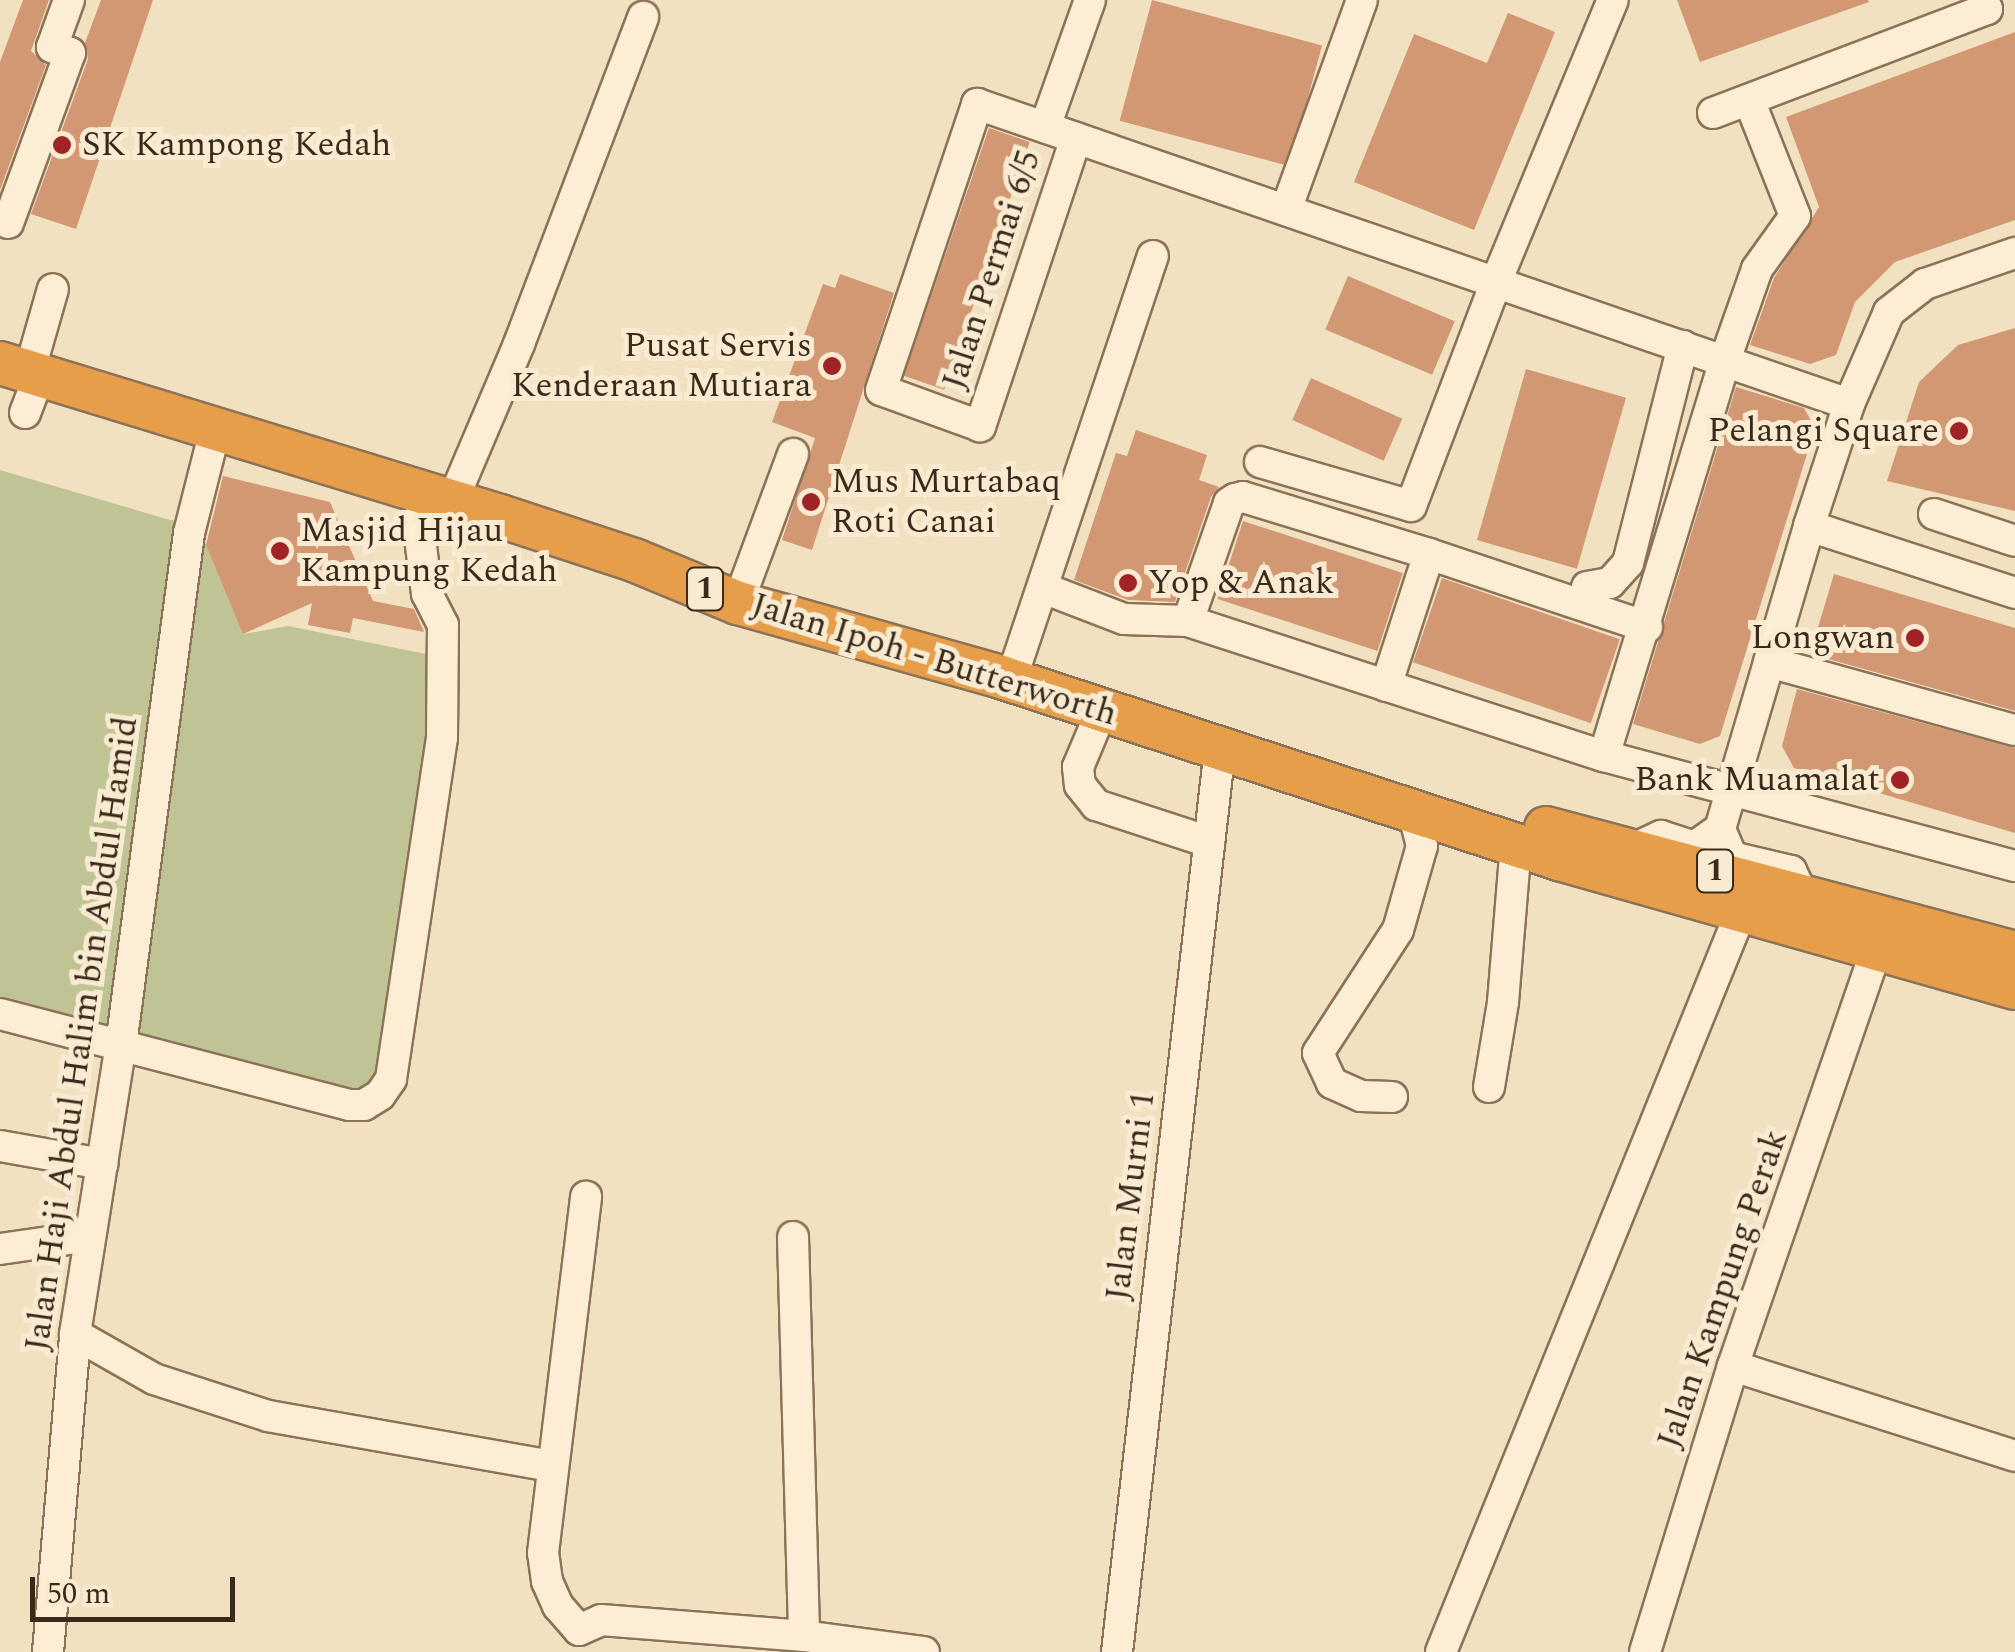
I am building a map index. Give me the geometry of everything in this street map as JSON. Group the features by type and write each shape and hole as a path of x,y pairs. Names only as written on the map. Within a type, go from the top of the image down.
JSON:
{"highway":[{"name":"Jalan Ipoh - Butterworth","path":"23,381 215,430 438,498 634,560 738,602 1011,680 1220,748 1417,840 1516,844 2015,988"},
{"name":"Jalan Ipoh - Butterworth","path":"1417,840 1571,831 2015,953"}],"street":[{"path":"8,223 70,53 52,47 68,0"},
{"path":"1090,0 1045,127 1850,404"},
{"path":"1286,210 1362,0"},
{"path":"1260,462 1412,506 1496,282 1614,0"},
{"path":"1713,113 1986,8 1984,0"},
{"path":"0,1014 349,1106 364,1105 391,1080 442,738 443,625 427,594 418,530 520,344 643,17"},
{"path":"1604,756 1647,626 1724,360 1757,269 1795,216 1749,100"},
{"name":"Jalan Permai 6/5","path":"1045,127 977,104 881,390 980,426 1076,138"},
{"path":"1633,848 1661,836 1694,847 1720,829 1809,526 1850,404 1889,312 1907,295 2015,254"},
{"path":"1011,680 1044,594 1075,483 1153,256"},
{"path":"23,381 53,289"},
{"path":"1587,587 1610,583 1628,563 1683,346"},
{"name":"Jalan Haji Abdul Halim bin Abdul Hamid","path":"48,1652 75,1334 121,1045 183,499 215,430"},
{"path":"738,602 793,454"},
{"path":"1188,621 1229,503 1235,499 1429,554 1647,626"},
{"path":"1934,514 2015,540"},
{"path":"1809,526 2015,593"},
{"path":"1961,575 1978,529"},
{"path":"1386,686 1429,554"},
{"path":"1044,594 1051,591 1124,619 1188,621 1604,756 2015,866"},
{"path":"1769,662 2015,730"},
{"path":"1102,710 1078,767 1080,785 1096,805 1209,842"},
{"name":"Jalan Murni 1","path":"1117,1652 1220,748"},
{"path":"1720,829 1732,857 1791,871 1803,896"},
{"path":"1392,1097 1360,1096 1332,1083 1318,1053 1353,993 1394,942 1417,840"},
{"path":"1489,1087 1503,1002 1516,844"},
{"path":"1441,1652 1741,912"},
{"name":"Jalan Kampung Perak","path":"1645,1652 1733,1366 1876,951"},
{"path":"0,1146 102,1164"},
{"path":"586,1197 543,1553 547,1581 573,1641 602,1620 804,1636 838,1646 924,1652"},
{"path":"0,1249 90,1236"},
{"path":"792,1237 804,1636"},
{"path":"75,1334 154,1379 268,1416 552,1466"},
{"path":"1733,1366 2015,1456"}],"green space":[{"path":"0,470 170,520 197,522 244,634 288,626 426,654 438,679 381,1075 363,1091 343,1093 0,1008"}],"building":[{"path":"23,0 49,0 31,51 46,65 0,190 0,62"},
{"path":"101,0 153,0 76,229 31,214 88,59 85,43"},
{"path":"1152,0 1322,46 1290,166 1120,121"},
{"path":"1677,0 1868,0 1869,2 1700,62"},
{"path":"1508,13 1555,32 1474,230 1354,182 1414,34 1487,63"},
{"path":"2015,32 2015,220 1895,262 1855,302 1836,355 1810,364 1750,345 1774,278 1819,207 1786,117"},
{"path":"989,128 1030,142 944,390 904,376"},
{"name":"Pusat Servis Kenderaan Mutiara","path":"840,274 894,293 812,550 782,540 815,438 772,422 823,284 835,288"},
{"path":"1348,276 1455,321 1432,375 1325,329"},
{"name":"Pelangi Square","path":"2015,328 2015,511 1887,481 1919,382 1958,345"},
{"path":"1526,369 1626,398 1577,569 1477,540"},
{"path":"1311,378 1402,419 1384,461 1292,420"},
{"path":"1736,387 1804,408 1815,428 1720,736 1700,744 1633,724"},
{"path":"1136,430 1207,455 1199,480 1219,487 1211,497 1175,602 1128,600 1074,580 1116,453 1127,456"},
{"name":"Masjid Hijau Kampung Kedah","path":"223,476 330,502 373,601 414,609 424,632 353,618 350,633 308,625 312,603 243,634 206,545"},
{"path":"1243,521 1403,573 1377,651 1218,599"},
{"name":"Longwan","path":"1834,574 2015,628 2015,711 1810,654"},
{"path":"1442,578 1620,639 1591,723 1413,662"},
{"path":"1797,689 2015,748 2015,833 1794,768 1782,746"}],"place":[{"name":"SK Kampong Kedah","path":"62,145"},
{"name":"Pusat Servis Kenderaan Mutiara","path":"832,366"},
{"name":"Pelangi Square","path":"1959,431"},
{"name":"Mus Murtabaq Roti Canai","path":"811,502"},
{"name":"Masjid Hijau Kampung Kedah","path":"280,551"},
{"name":"Yop & Anak","path":"1128,583"},
{"name":"Longwan","path":"1915,638"},
{"name":"Bank Muamalat","path":"1900,780"}]}
